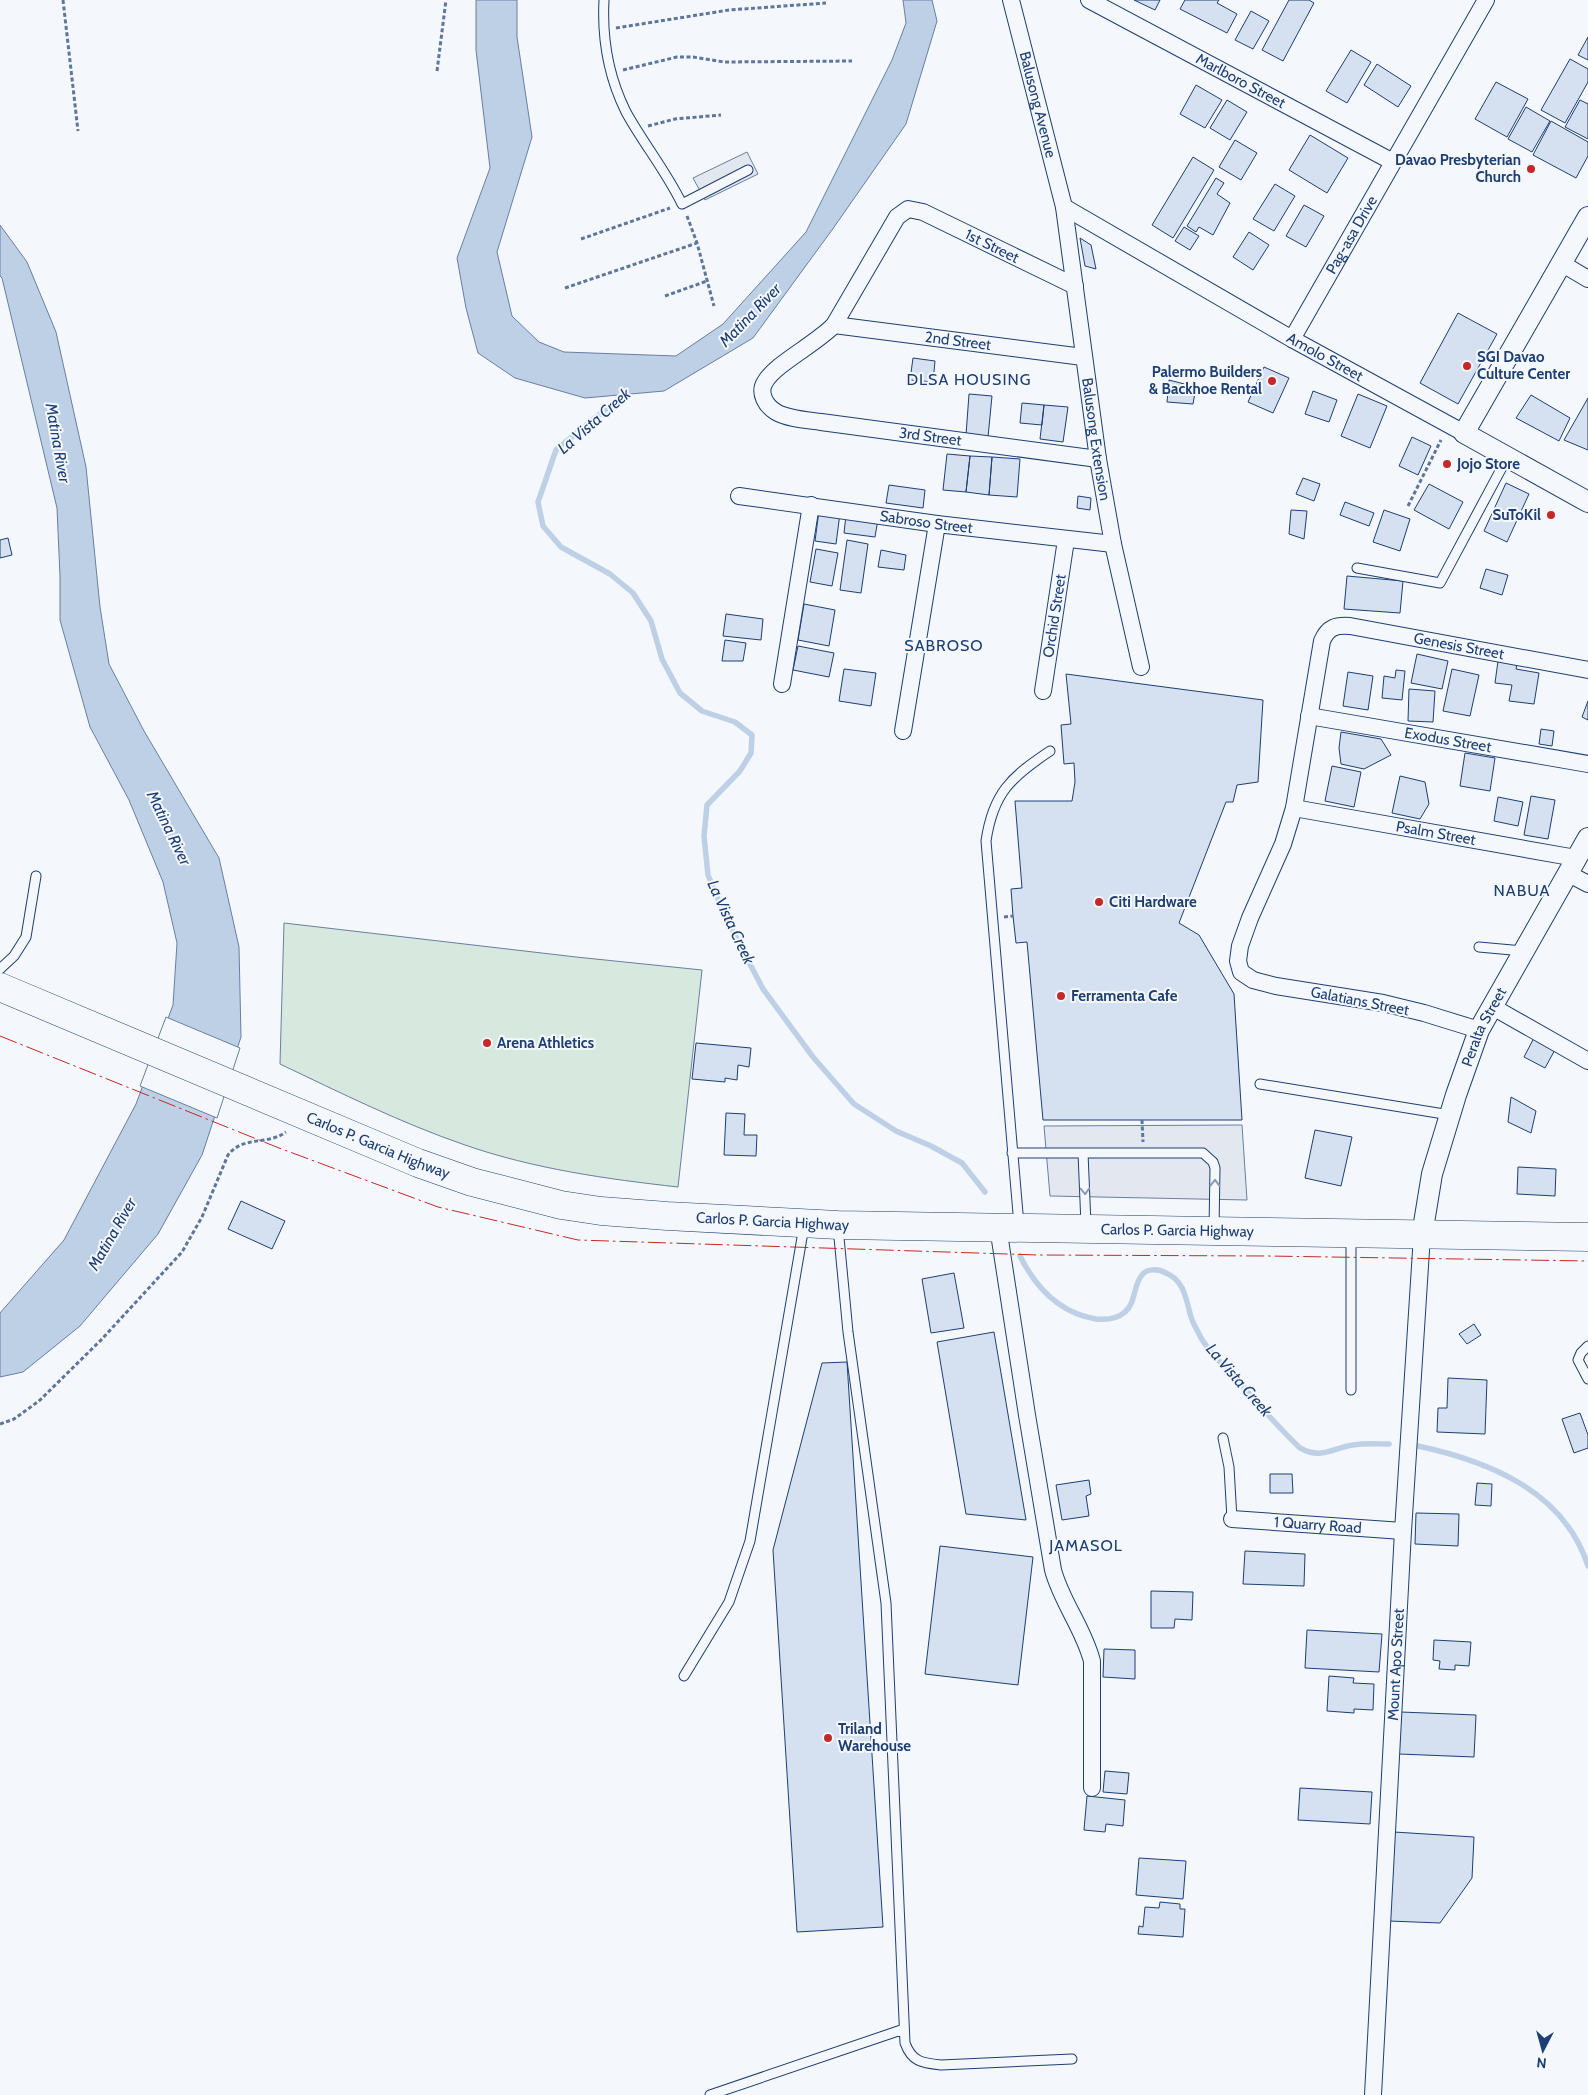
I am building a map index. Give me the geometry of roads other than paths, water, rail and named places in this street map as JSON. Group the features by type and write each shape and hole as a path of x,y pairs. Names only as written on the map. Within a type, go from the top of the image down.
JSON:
{"highway":[{"name":"Carlos P. Garcia Highway","path":"3,982 274,1102 418,1162 472,1182 561,1206 601,1211 804,1224 1588,1237"}],"street":[{"name":"Balusong Avenue","path":"1011,0 1064,207"},
{"name":"Marlboro Street","path":"1089,0 1393,162"},
{"name":"Pag-asa Drive","path":"1292,339 1486,0"},
{"name":"Balusong Extension","path":"1064,207 1098,459 1114,544 1141,667"},
{"name":"Amolo Street","path":"1064,207 1292,339 1588,502"},
{"name":"1st Street","path":"834,325 897,217 908,209 923,212 1075,286"},
{"path":"1456,429 1588,217"},
{"path":"1560,263 1588,279"},
{"name":"2nd Street","path":"834,325 1083,357"},
{"name":"3rd Street","path":"834,325 824,335 774,371 765,380 762,392 766,404 776,412 821,422 1098,459"},
{"name":"Sabroso Street","path":"739,496 937,524 1114,544"},
{"path":"782,684 811,505"},
{"path":"903,732 937,524"},
{"name":"Orchid Street","path":"1043,691 1066,540"},
{"name":"Genesis Street","path":"1308,716 1322,641 1325,633 1330,628 1338,625 1588,670"},
{"path":"1294,808 1308,716"},
{"name":"Exodus Street","path":"1308,716 1588,764"},
{"name":"Psalm Street","path":"1294,808 1572,865 1588,884"},
{"name":"Galatians Street","path":"1294,808 1283,844 1250,918 1240,946 1238,961 1241,972 1253,980 1276,986 1383,1003 1479,1030"},
{"name":"Peralta Street","path":"1422,1235 1432,1174 1479,1030 1588,838"},
{"path":"1491,1006 1588,1061"},
{"path":"1009,1228 1027,1415 1053,1570 1058,1589 1087,1643 1092,1661 1092,1788"},
{"name":"Mount Apo Street","path":"1374,2095 1403,1531 1422,1235"},
{"name":"1 Quarry Road","path":"1232,1519 1403,1531"}],"lane":[{"path":"604,0 604,29 611,71 626,111 661,165 682,204 748,170"},
{"path":"1358,568 1440,583 1507,458"},
{"path":"1009,1228 1012,1153 986,841 995,804 1010,782 1029,765 1050,751"},
{"path":"3,982 14,956 26,936 36,876"},
{"path":"1479,946 1523,950"},
{"path":"1260,1084 1450,1115"},
{"path":"1012,1153 1203,1153 1213,1162 1215,1168 1214,1231"},
{"path":"1083,1153 1086,1229"},
{"path":"684,1676 729,1602 750,1541 804,1224"},
{"path":"838,1224 848,1332 886,1603 905,2043 909,2054 916,2060 927,2064 1072,2059"},
{"path":"1351,1234 1351,1390"},
{"path":"1588,1346 1581,1353 1578,1360 1588,1379"},
{"path":"1223,1438 1229,1467 1232,1519"},
{"path":"710,2095 904,2029"}],"water":[{"name":"Matina River","path":"476,0 517,0 517,37 532,137 497,252 512,316 539,342 564,352 676,356 723,324 806,232 892,60 906,23 903,0 932,0 937,21 906,124 753,338 664,391 585,398 515,378 478,353 466,308 457,258 490,168 476,50"},
{"name":"Matina River","path":"0,225 27,262 56,332 86,467 100,607 109,664 144,731 219,858 239,947 241,1037 202,1155 158,1234 80,1326 23,1372 0,1377 0,1313 64,1240 136,1104 173,1005 177,943 163,882 129,800 90,727 60,620 57,508 0,276"}],"waterway":[{"name":"La Vista Creek","path":"628,391 556,450 538,502 543,526 561,547 610,574 633,593 651,621 662,659 680,693 702,711 735,722 752,735 751,753 740,771 707,805 704,836 708,875 726,918 763,989 813,1057 854,1104 896,1131 931,1146 962,1163 985,1192"},
{"name":"La Vista Creek","path":"1020,1256 1033,1278 1050,1297 1071,1311 1096,1319 1111,1318 1125,1312 1131,1304 1139,1279 1147,1271 1160,1271 1172,1276 1181,1286 1193,1322 1209,1350 1300,1448 1321,1453 1357,1444 1389,1444"},
{"name":"La Vista Creek","path":"1418,1446 1471,1461 1520,1483 1542,1499 1561,1518 1577,1540 1588,1566"}],"place":[{"name":"Davao Presbyterian Church","path":"1531,169"},
{"name":"SGI Davao Culture Center","path":"1467,366"},
{"name":"Palermo Builders & Backhoe Rental","path":"1272,381"},
{"name":"Jojo Store","path":"1447,464"},
{"name":"SuToKil","path":"1551,515"},
{"name":"Citi Hardware","path":"1099,902"},
{"name":"Ferramenta Cafe","path":"1061,996"},
{"name":"Arena Athletics","path":"487,1043"},
{"name":"Triland Warehouse","path":"828,1738"}],"district":[{"name":"DLSA HOUSING","path":"969,379"},
{"name":"SABROSO","path":"944,645"},
{"name":"NABUA","path":"1522,890"},
{"name":"JAMASOL","path":"1086,1545"}]}
